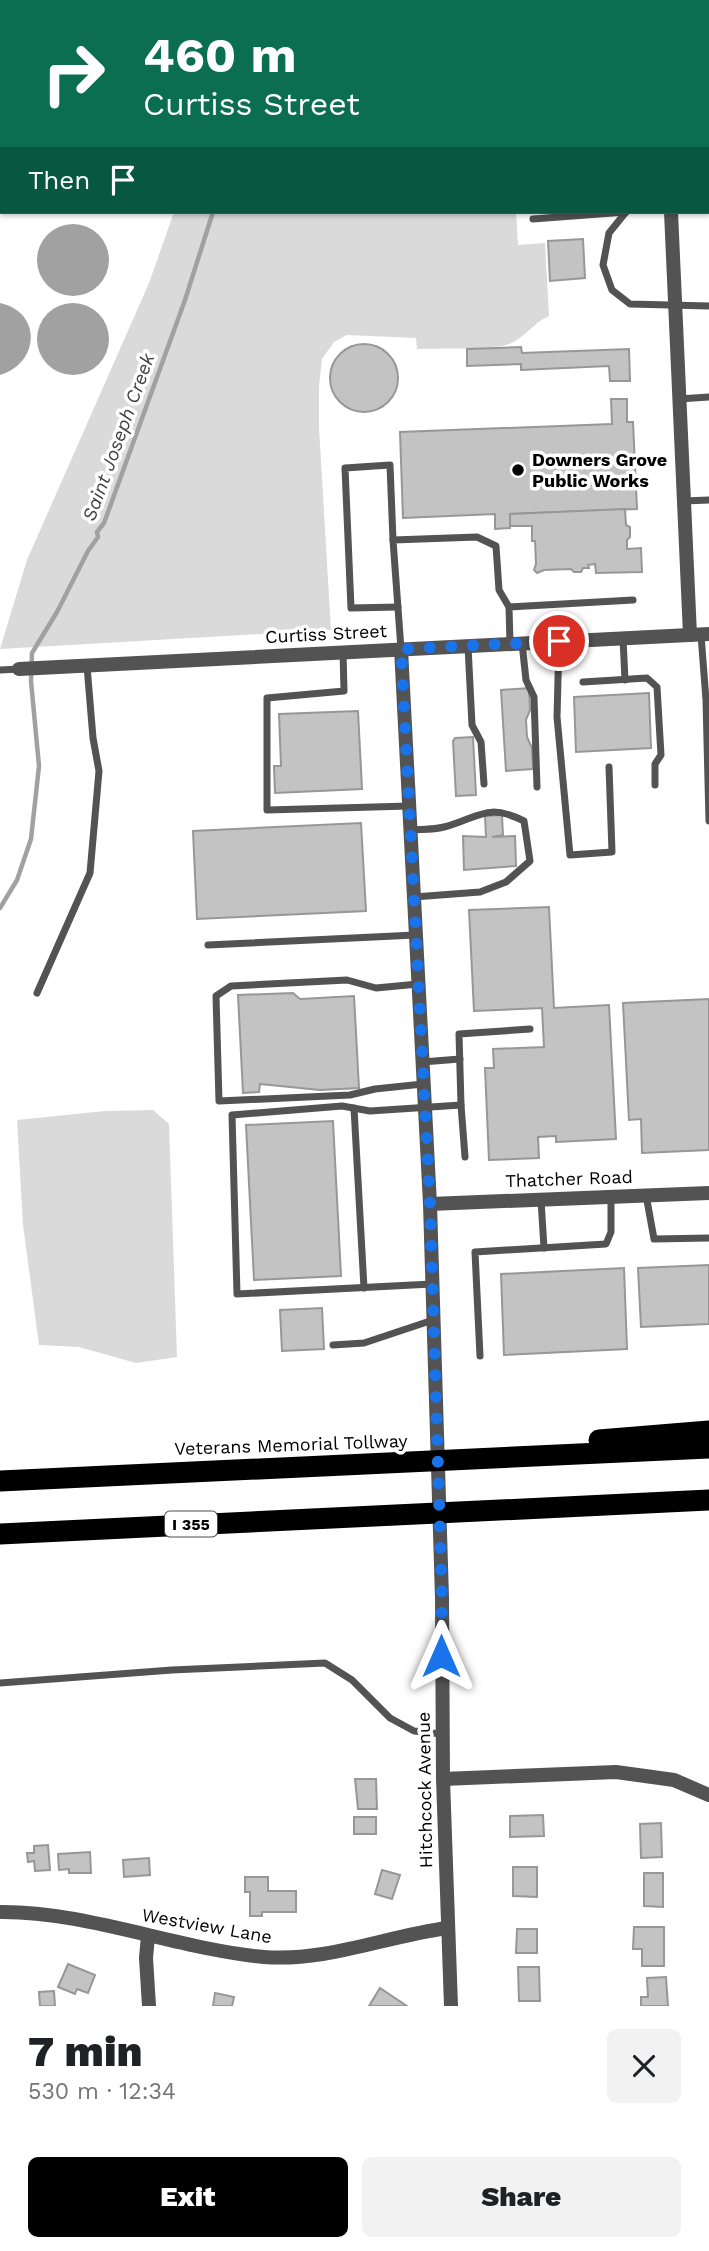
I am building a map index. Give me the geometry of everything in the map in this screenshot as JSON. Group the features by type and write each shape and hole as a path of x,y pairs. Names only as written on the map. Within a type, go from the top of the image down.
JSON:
{"highway":[{"path":"538,1457 598,1440 709,1430"},
{"name":"Veterans Memorial Tollway","path":"0,1481 709,1448"},
{"name":"I 355","path":"0,1534 709,1500"}],"street":[{"path":"671,214 684,501 700,635"},
{"name":"Curtiss Street","path":"19,668 700,635"},
{"name":"Hitchcock Avenue","path":"401,649 430,1204 442,1598 443,1779 452,2006"},
{"name":"Thatcher Road","path":"430,1204 709,1193"},
{"path":"443,1779 616,1772 674,1780 709,1795"},
{"name":"Westview Lane","path":"0,1912 47,1916 243,1954 294,1958 331,1954 448,1928"},
{"path":"148,1936 146,1958 149,2006"}],"lane":[{"path":"533,219 600,214"},
{"path":"625,214 609,233 603,265 612,290 630,304 709,306"},
{"path":"678,399 709,397"},
{"path":"398,607 352,608 345,468 390,465 401,649"},
{"path":"684,501 709,500"},
{"path":"393,540 477,537 496,546 499,590 509,607 526,680 534,697 537,787"},
{"path":"509,607 634,600"},
{"path":"700,635 707,700 709,821"},
{"path":"623,637 625,680"},
{"path":"559,641 557,717 570,855 612,852 609,767"},
{"path":"468,645 472,725 481,743 484,784"},
{"path":"343,652 344,691 267,698 267,810 409,806"},
{"path":"37,992 90,873 99,771 93,738 87,665"},
{"path":"0,670 19,668"},
{"path":"583,682 647,678 657,687 661,755 655,764 655,785"},
{"path":"410,830 444,827 475,814 505,811 524,821 530,861 506,882 480,892 413,897"},
{"path":"208,945 415,935"},
{"path":"418,984 376,988 347,980 231,986 216,996 219,1101 350,1095 375,1089 423,1084"},
{"path":"465,1157 459,1034 530,1029"},
{"path":"422,1062 460,1059"},
{"path":"433,1284 237,1294 232,1115 342,1106 370,1111 461,1105"},
{"path":"354,1108 364,1288"},
{"path":"646,1195 654,1239 709,1238"},
{"path":"480,1356 475,1252 607,1244 611,1231 611,1197"},
{"path":"541,1200 544,1248"},
{"path":"332,1345 364,1343 434,1320"},
{"path":"0,1683 172,1670 325,1663 352,1680 390,1718 415,1731 442,1734"}],"shaded area":[{"path":"173,214 516,214 518,245 545,243 549,316 515,341 501,346 417,349 416,338 347,335 334,342 322,359 319,427 331,630 0,649 27,560 149,283"},
{"path":"80,224 99,234 107,246 107,274 99,286 87,294 66,296 47,286 39,274 37,253 47,234 59,226"},
{"path":"0,303 14,308 23,316 31,338 23,360 0,375"},
{"path":"73,303 93,309 103,319 109,339 103,359 93,369 73,375 53,369 43,359 37,339 43,319 53,309"},
{"path":"153,1110 169,1124 177,1357 136,1363 79,1347 39,1345 23,1225 17,1120 105,1111"}],"building":[{"path":"583,239 585,278 550,281 548,241"},
{"path":"371,344 392,359 398,371 396,391 388,402 371,412 357,412 340,402 332,391 330,371 340,354 351,346"},
{"path":"521,347 522,353 629,349 630,381 610,381 609,366 521,370 521,364 467,366 467,349"},
{"name":"Downers Grove Public Works","path":"611,399 627,399 627,422 633,422 637,509 510,514 510,528 495,529 495,514 403,518 400,432 612,424"},
{"path":"625,509 626,525 630,527 627,549 641,548 642,572 596,573 595,564 588,565 589,568 583,568 581,572 571,569 544,570 537,573 534,570 535,541 532,541 532,526 510,526 510,514"},
{"path":"529,688 530,710 526,720 533,769 506,771 501,690"},
{"path":"649,693 651,748 576,752 574,697"},
{"path":"358,711 362,789 275,793 274,766 281,766 279,714"},
{"path":"473,737 476,795 456,796 453,741 455,738"},
{"path":"502,815 503,835 492,837 515,836 516,866 464,870 463,836 486,837 485,816"},
{"path":"361,823 366,911 197,919 193,831"},
{"path":"549,907 554,1008 609,1005 616,1139 556,1142 556,1136 538,1137 539,1158 489,1160 485,1068 494,1068 493,1049 544,1047 542,1008 474,1011 469,910"},
{"path":"293,993 300,999 354,996 359,1088 320,1090 260,1084 259,1092 243,1093 238,995"},
{"path":"709,999 709,1150 642,1153 641,1119 629,1120 623,1003"},
{"path":"333,1121 341,1276 254,1280 246,1125"},
{"path":"709,1265 709,1324 641,1327 638,1268"},
{"path":"624,1268 627,1349 504,1355 501,1274"},
{"path":"322,1308 324,1349 282,1351 280,1310"},
{"path":"355,1779 376,1779 377,1809 358,1809"},
{"path":"543,1815 544,1836 510,1837 510,1816"},
{"path":"354,1817 376,1817 376,1834 354,1834"},
{"path":"661,1823 662,1857 641,1858 640,1824"},
{"path":"48,1845 50,1870 35,1871 34,1861 28,1862 27,1853 34,1853 34,1846"},
{"path":"90,1852 91,1873 59,1870 58,1854"},
{"path":"149,1858 150,1875 124,1877 123,1860"},
{"path":"513,1867 537,1867 537,1897 513,1896"},
{"path":"382,1870 400,1875 392,1899 375,1894"},
{"path":"644,1873 663,1873 663,1907 644,1906"},
{"path":"245,1877 268,1877 268,1891 296,1891 296,1912 262,1912 262,1916 250,1916 250,1892 245,1892"},
{"path":"634,1927 664,1927 664,1966 642,1966 642,1949 633,1949"},
{"path":"517,1929 537,1929 537,1953 516,1953"},
{"path":"68,1964 95,1975 88,1993 77,1989 75,1994 58,1987"},
{"path":"518,1967 539,1967 540,2001 519,2001"},
{"path":"666,1977 668,2006 641,2006 641,1997 648,1997 647,1978"},
{"path":"380,1988 407,2006 369,2006"},
{"path":"54,1991 55,2006 40,2006 39,1992"},
{"path":"215,1993 234,1997 232,2006 213,2006"}],"waterway":[{"name":"Saint Joseph Creek","path":"0,908 17,880 31,839 39,766 31,681 32,653 104,523 185,300 212,214"}],"place":[{"name":"Downers Grove Public Works","path":"518,470"}],"route":[{"path":"441,1656 442,1598 430,1204 401,649 559,641"}]}
